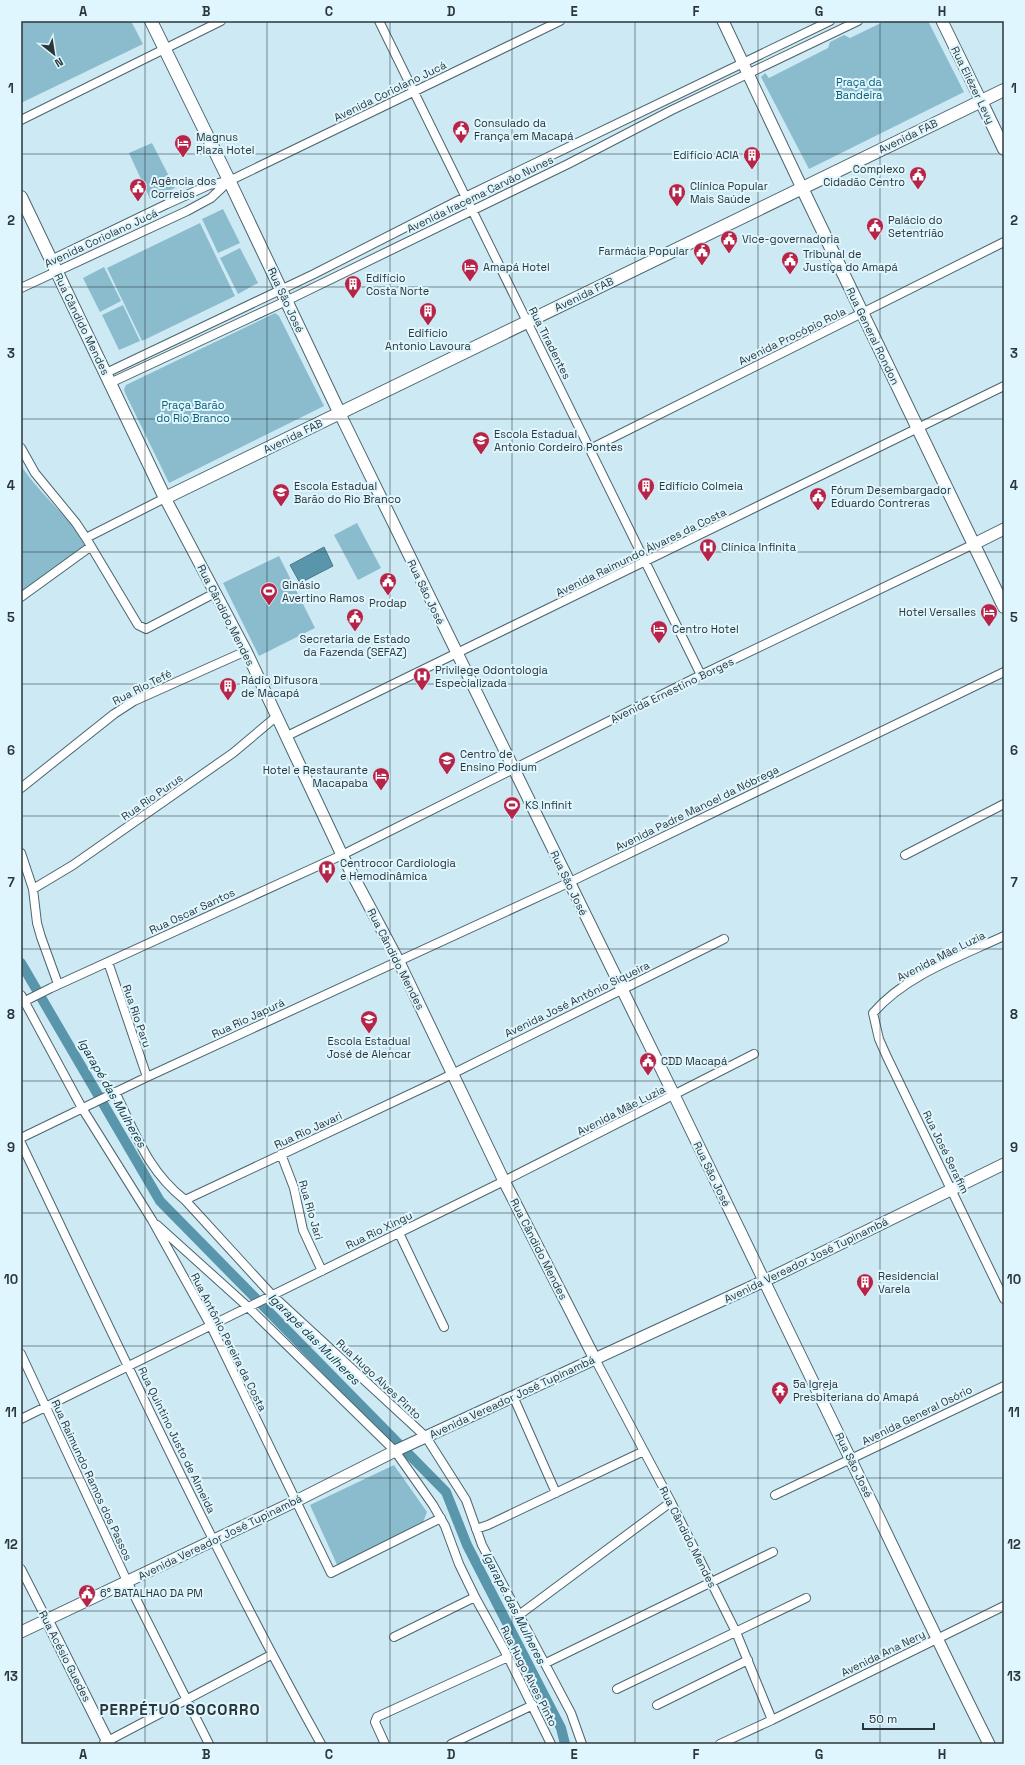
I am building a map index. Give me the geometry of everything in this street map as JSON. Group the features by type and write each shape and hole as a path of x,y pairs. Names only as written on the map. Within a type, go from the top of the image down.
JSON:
{"main road":[{"name":"Rua São José","path":"151,21 340,414"},
{"name":"Avenida FAB","path":"165,498 1004,90"},
{"name":"Rua Eliézer Levy","path":"981,101 1004,149"},
{"name":"Rua General Rondon","path":"802,188 1004,607"},
{"name":"Rua Cândido Mendes","path":"21,197 165,498"}],"street":[{"path":"21,120 221,21"},
{"name":"Rua Tiradentes","path":"379,21 646,562 700,675"},
{"name":"Avenida Coriolano Jucá","path":"51,260 166,204 209,185 229,181 560,21"},
{"name":"Rua General Rondon","path":"722,21 802,188"},
{"name":"Avenida Iracema Carvão Nunes","path":"108,378 280,289 388,237 465,197 830,21"},
{"name":"Rua Eliézer Levy","path":"942,21 981,101"},
{"name":"Avenida Iracema Carvão Nunes","path":"108,378 286,301 853,22"},
{"path":"818,27 823,38"},
{"path":"667,99 672,110"},
{"name":"Avenida Coriolano Jucá","path":"21,288 187,211 211,198 229,181"},
{"name":"Avenida Procópio Rola","path":"590,449 1004,242"},
{"name":"Avenida Raimundo Álvares da Costa","path":"287,736 1004,386"},
{"name":"Rua São José","path":"340,414 456,654 514,768 568,883 622,989 851,1459 936,1639 989,1744"},
{"path":"21,448 39,478 86,538 138,625 146,629 215,593"},
{"path":"86,538 165,498"},
{"name":"Rua Cândido Mendes","path":"165,498 246,651 342,855 398,960 501,1182 671,1502 736,1632 772,1720"},
{"name":"Avenida Ernestino Borges","path":"342,855 700,675 1004,529"},
{"path":"21,597 90,547"},
{"name":"Rua Rio Tefé","path":"21,788 114,714 134,701 246,651"},
{"name":"Avenida Padre Manoel da Nóbrega","path":"398,960 568,883 1004,672"},
{"name":"Rua Rio Purus","path":"33,889 73,865 233,753 277,716"},
{"path":"905,855 1004,804"},
{"path":"21,853 33,889 37,923 55,986"},
{"name":"Rua Oscar Santos","path":"25,999 342,855"},
{"name":"Avenida Mãe Luzia","path":"873,1013 894,993 917,979 1004,936"},
{"name":"Avenida José Antônio Siqueira","path":"440,1080 724,939"},
{"name":"Rua Rio Japurá","path":"84,1107 398,960"},
{"name":"Rua Rio Paru","path":"108,962 147,1077"},
{"name":"Rua Antônio Pereira da Costa","path":"25,999 84,1107 152,1220 211,1326 331,1573 441,1518"},
{"name":"Rua José Serafim","path":"873,1013 874,1023 882,1045 1004,1299"},
{"name":"Avenida Mãe Luzia","path":"501,1182 674,1096 754,1054"},
{"name":"Rua Rio Javari","path":"185,1200 440,1080"},
{"name":"Rua Hugo Alves Pinto","path":"112,1093 148,1160 170,1188 185,1200 271,1296 422,1438 466,1500 482,1545 571,1712 582,1744"},
{"path":"21,1138 84,1107"},
{"name":"Rua Quintino Justo de Almeida","path":"21,1143 128,1367 214,1540 271,1654 321,1744"},
{"name":"Rua Rio Jari","path":"281,1154 294,1188 303,1230 322,1271"},
{"name":"Avenida Vereador José Tupinambá","path":"21,1632 296,1501 422,1438 764,1281 1004,1164"},
{"name":"Rua Rio Xingu","path":"271,1296 501,1182"},
{"name":"Rua Hugo Alves Pinto","path":"152,1220 248,1307 397,1450 441,1518 474,1597 508,1657 551,1744"},
{"path":"399,1233 444,1327"},
{"path":"21,1419 271,1296"},
{"name":"Rua Raimundo Ramos dos Passos","path":"21,1354 127,1581 209,1744"},
{"name":"Avenida General Osório","path":"775,1496 1004,1386"},
{"path":"513,1396 556,1493"},
{"path":"476,1529 488,1525 644,1451"},
{"path":"519,1615 671,1502"},
{"path":"546,1663 773,1552"},
{"name":"Rua Acésio Guedes","path":"21,1569 106,1743"},
{"path":"394,1637 474,1597"},
{"path":"617,1689 806,1598"},
{"name":"Avenida Ana Nery","path":"720,1744 1004,1606"},
{"path":"106,1743 271,1654"},
{"path":"385,1744 375,1720 377,1717 508,1657"},
{"path":"657,1705 748,1660"},
{"path":"451,1744 533,1705"}],"green space":[{"path":"21,21 131,21 143,44 21,103"},
{"name":"Praça da Bandeira","path":"885,21 928,21 964,92 809,169 761,77 765,73 769,78 828,48 830,42 844,35 850,38"},
{"path":"152,143 175,188 150,199 129,153"},
{"path":"223,209 240,243 218,253 202,219"},
{"path":"200,223 235,296 142,341 107,268"},
{"path":"240,248 258,283 238,294 220,258"},
{"path":"104,267 121,301 100,312 83,278"},
{"path":"123,305 140,341 119,350 102,315"},
{"name":"Praça Barão do Rio Branco","path":"275,313 279,316 324,406 169,483 125,393 124,389 126,385"},
{"path":"21,465 37,487 75,529 87,551 21,598"},
{"path":"357,523 381,568 358,580 334,535"},
{"name":"Ginásio Avertino Ramos","path":"279,556 315,628 259,656 223,583"},
{"path":"394,1465 427,1512 422,1525 338,1567 310,1505"}],"shaded area":[{"path":"324,547 333,566 300,583 290,565"}],"waterway":[{"name":"Igarapé das Mulheres","path":"21,963 160,1201 446,1492 467,1545 561,1728 565,1744"}],"place":[{"name":"Consulado da França em Macapá","path":"461,144"},
{"name":"Magnus Plaza Hotel","path":"183,158"},
{"name":"Edifício ACIA","path":"752,170"},
{"name":"Complexo Cidadão Centro","path":"918,190"},
{"name":"Agência dos Correios","path":"138,202"},
{"name":"Clínica Popular Mais Saúde","path":"677,207"},
{"name":"Palácio do Setentrião","path":"875,241"},
{"name":"Vice-governadoria","path":"729,254"},
{"name":"Farmácia Popular","path":"702,266"},
{"name":"Tribunal de Justiça do Amapá","path":"790,275"},
{"name":"Amapá Hotel","path":"470,282"},
{"name":"Edifício Costa Norte","path":"353,299"},
{"name":"Edifício Antonio Lavoura","path":"428,326"},
{"name":"Escola Estadual Antonio Cordeiro Pontes","path":"481,455"},
{"name":"Edifício Colmeia","path":"646,501"},
{"name":"Escola Estadual Barão do Rio Branco","path":"281,507"},
{"name":"Fórum Desembargador Eduardo Contreras","path":"818,511"},
{"name":"Clínica Infinita","path":"708,562"},
{"name":"Prodap","path":"388,596"},
{"name":"Ginásio Avertino Ramos","path":"269,606"},
{"name":"Hotel Versalles","path":"989,627"},
{"name":"Secretaria de Estado da Fazenda (SEFAZ)","path":"355,632"},
{"name":"Centro Hotel","path":"659,644"},
{"name":"Privilege Odontologia Especializada","path":"422,691"},
{"name":"Rádio Difusora de Macapá","path":"228,701"},
{"name":"Centro de Ensino Podium","path":"447,775"},
{"name":"Hotel e Restaurante Macapaba","path":"381,791"},
{"name":"KS Infinit","path":"512,820"},
{"name":"Centrocor Cardiologia e Hemodinâmica","path":"327,884"},
{"name":"Escola Estadual José de Alencar","path":"369,1034"},
{"name":"CDD Macapá","path":"648,1076"},
{"name":"Residencial Varela","path":"865,1297"},
{"name":"5a Igreja Presbiteriana do Amapá","path":"780,1405"},
{"name":"6° BATALHAO DA PM","path":"87,1608"}],"district":[{"name":"PERPÉTUO SOCORRO","path":"180,1709"}]}
